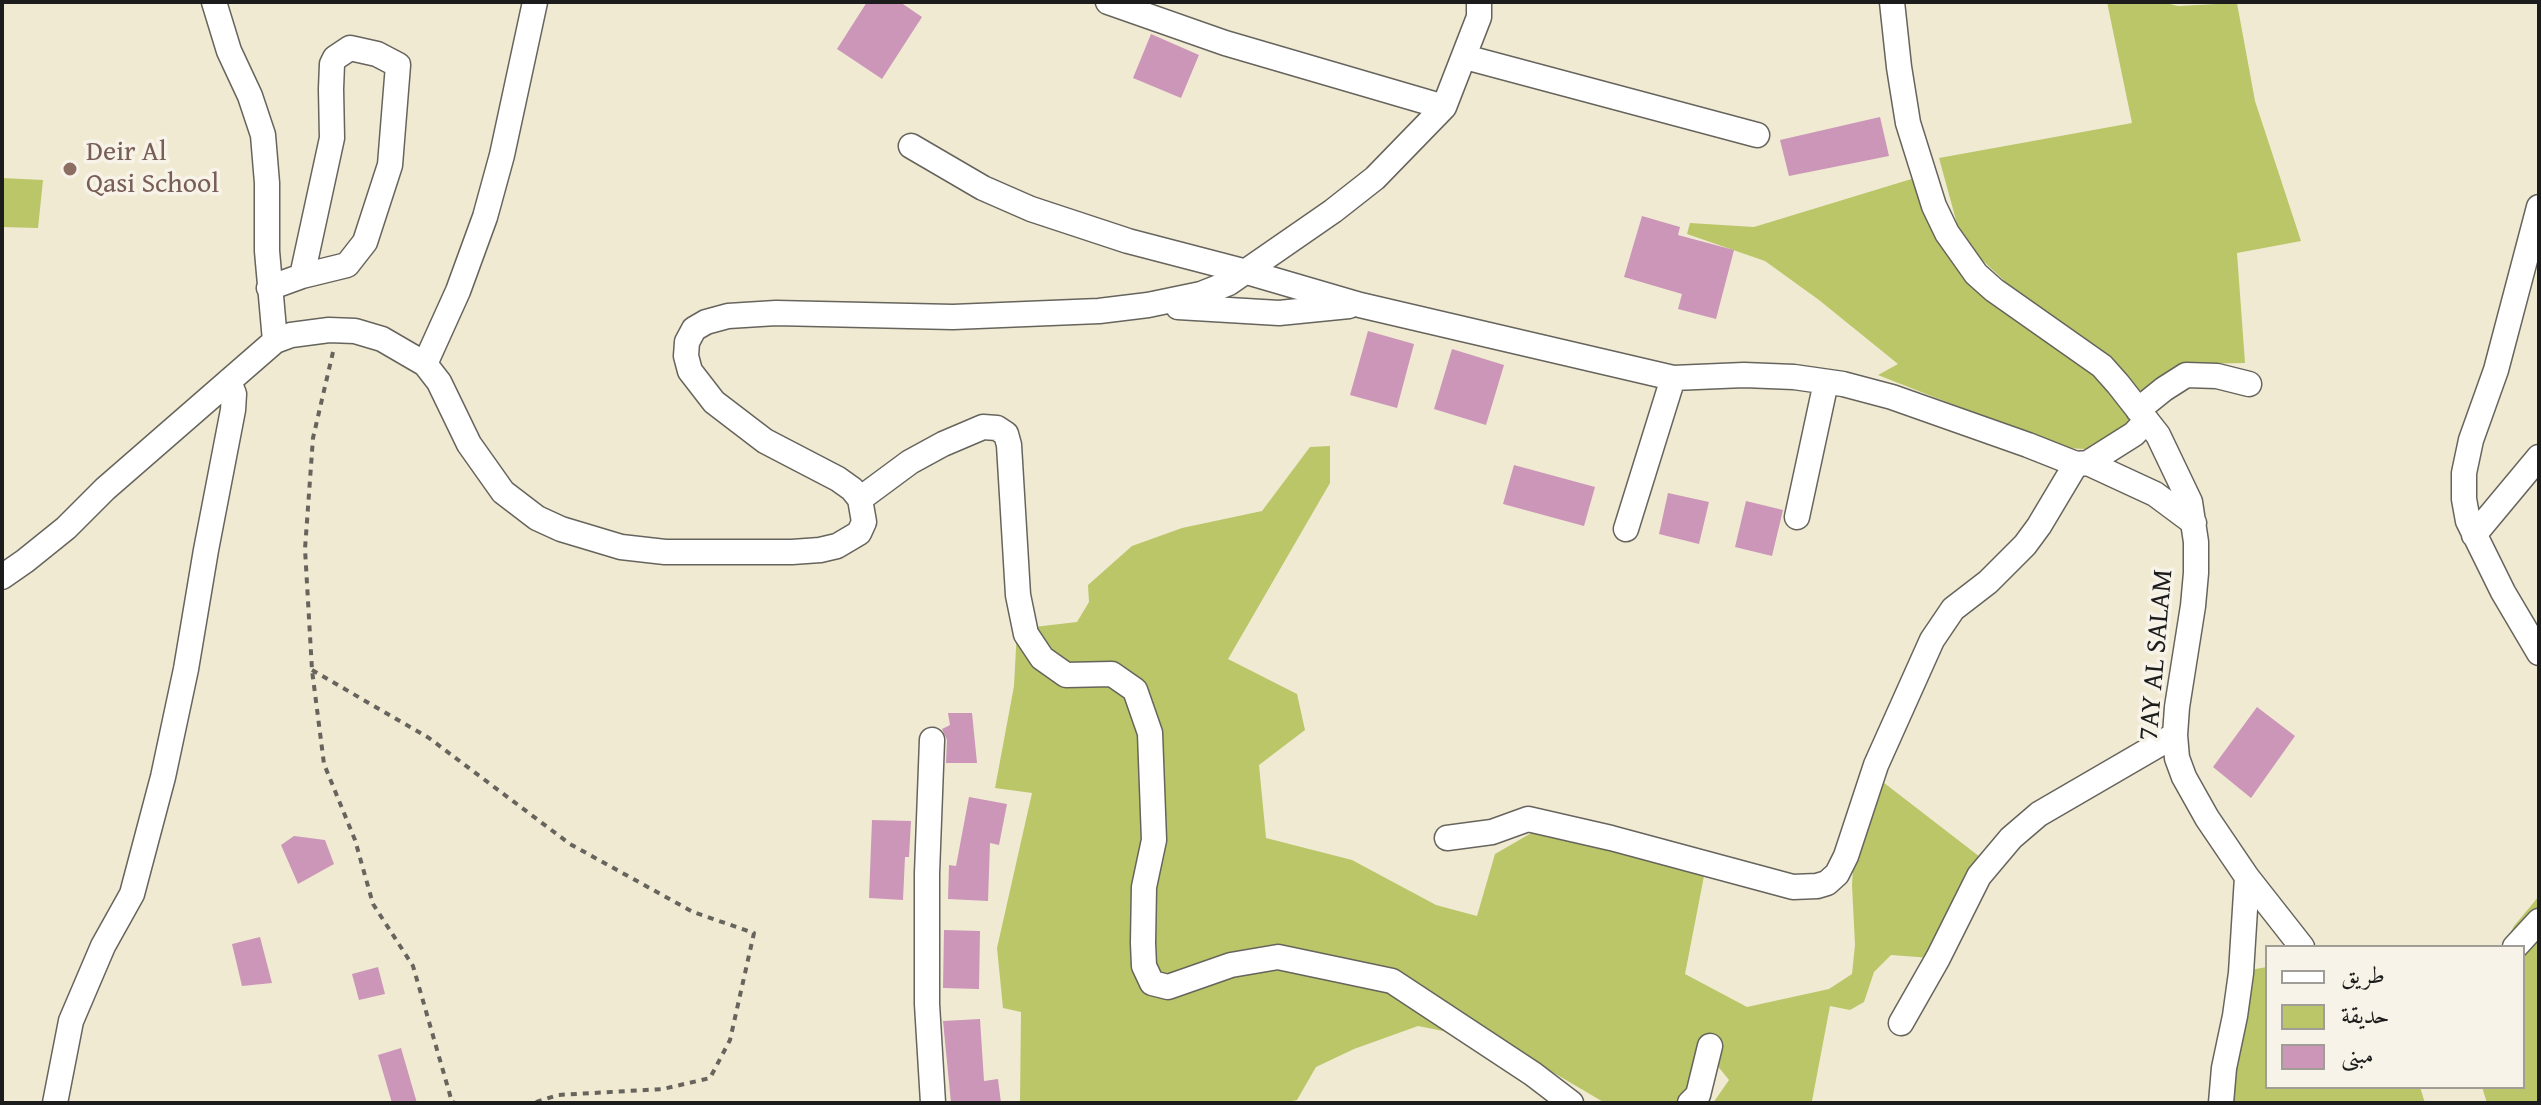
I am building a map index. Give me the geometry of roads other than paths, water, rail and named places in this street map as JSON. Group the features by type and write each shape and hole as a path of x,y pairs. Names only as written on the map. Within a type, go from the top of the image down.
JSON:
{"street":[{"path":"214,2 229,51 250,96 263,135 269,288 275,341"},
{"path":"425,364 458,291 485,217 502,155 535,2"},
{"path":"1108,2 1225,43 1444,107"},
{"path":"2,577 66,528 105,489 275,341 312,331 355,331 382,339 425,364 439,382 476,455 503,492 537,518 581,537 621,547 665,552 820,550 848,541 859,533 864,522 860,499 838,479 765,441 714,402 690,371 686,356 687,342 694,329 728,316 776,313 953,317 1099,311 1201,294 1229,283 1375,178 1444,107 1479,17 1479,2"},
{"name":"7AY AL SALAM","path":"1892,2 1908,123 1934,206 1947,233 1976,274 2012,304 2102,366 2158,435 2190,502 2196,542 2193,606 2177,707 2177,758 2207,818 2247,877 2300,945"},
{"path":"269,288 347,265 365,242 390,165 398,65 377,54 350,48 335,58 332,64 332,138 302,276"},
{"path":"1465,57 1757,135"},
{"path":"911,146 983,188 1031,209 1128,241 1360,305 1673,378 1744,375 1794,377 1892,397 2082,464 2155,494 2194,523"},
{"path":"2539,207 2496,370 2471,440 2464,473 2468,521 2520,625 2539,653"},
{"path":"1148,305 1279,313 1360,305"},
{"path":"1447,838 1492,832 1528,819 1793,887 1827,883 1837,874 1846,856 1876,765 1932,640 1953,609 1988,582 2025,545 2082,464 2134,434 2142,416 2186,375 2217,376 2249,384"},
{"path":"1626,529 1673,378"},
{"path":"55,1103 71,1021 103,946 132,894 163,777 233,410 234,394 229,381"},
{"path":"1797,517 1826,382"},
{"path":"860,499 910,462 943,444 983,427 997,428 1006,434 1018,595 1026,634 1042,658 1066,675 1112,674 1135,690 1150,733 1154,840 1144,887 1143,943 1144,966 1152,983 1168,987 1231,965 1278,957 1392,981 1533,1074 1571,1103"},
{"path":"2474,535 2539,457"},
{"path":"1901,1023 1938,958 1974,883 2011,838 2039,814 2175,735"},
{"path":"932,740 927,873 927,1004 933,1103"},
{"path":"2221,1103 2222,1080 2241,973 2247,877"},
{"path":"2517,945 2539,921"},
{"path":"1690,1103 1698,1095 1710,1046"}],"place":[{"name":"Deir Al Qasi School","path":"70,169"}]}
